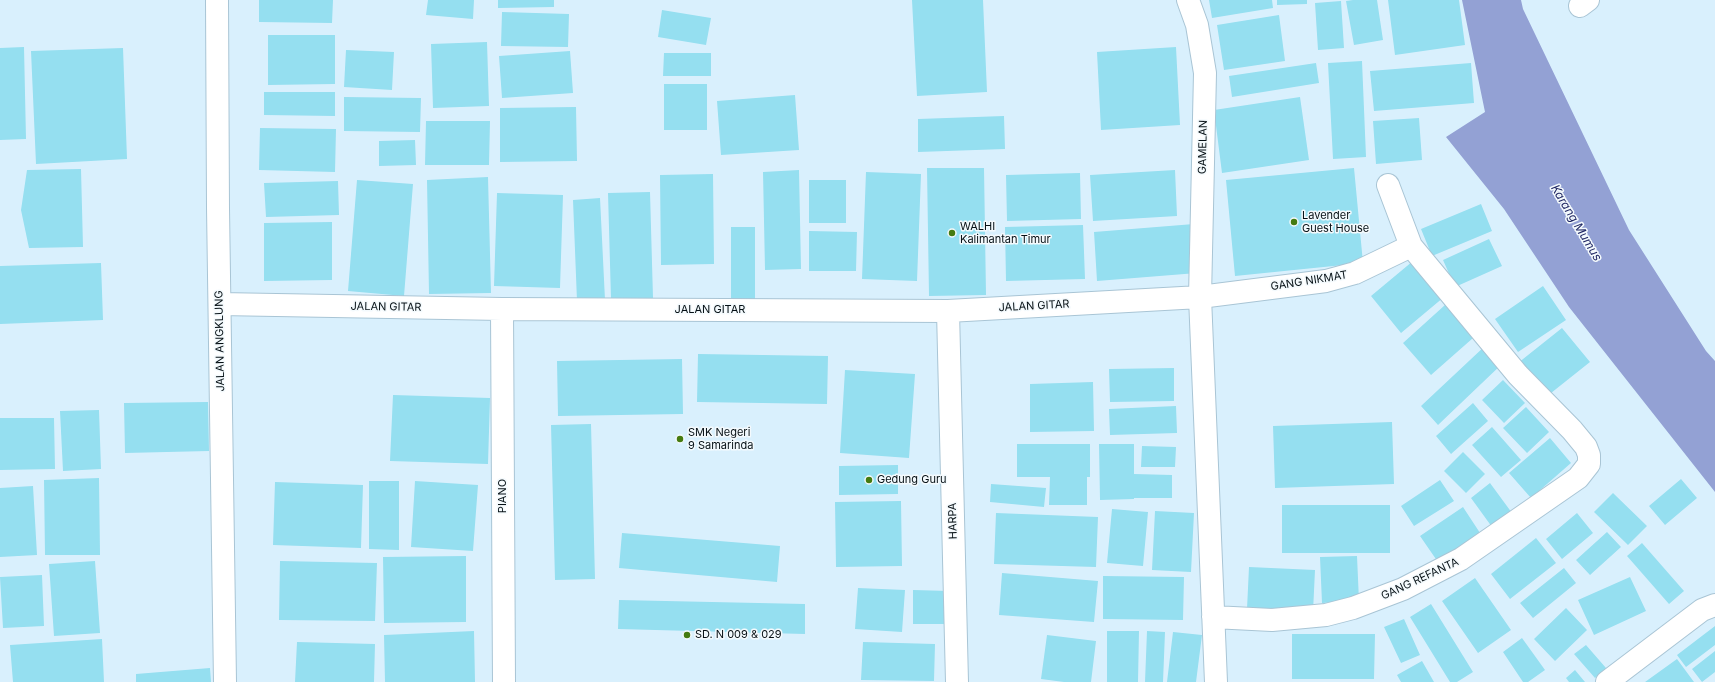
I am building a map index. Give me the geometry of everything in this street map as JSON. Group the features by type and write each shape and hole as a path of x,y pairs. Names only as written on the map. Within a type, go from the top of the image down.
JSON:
{"street":[{"name":"JALAN ANGKLUNG","path":"216,0 225,682"},
{"name":"GAMELAN","path":"1188,0 1197,25 1205,73 1200,297 1216,682"},
{"path":"1388,185 1411,246"},
{"name":"GANG NIKMAT","path":"1200,297 1339,278 1375,264 1411,246"},
{"name":"GANG REFANTA","path":"1213,617 1272,620 1326,615 1353,608 1403,589 1461,559 1578,478 1589,464 1589,455 1586,447 1572,430 1518,375 1411,246"},
{"name":"JALAN GITAR","path":"220,304 502,309 948,311 1200,297"},
{"name":"PIANO","path":"502,309 504,682"},
{"name":"HARPA","path":"948,311 957,682"},
{"path":"1606,682 1702,610 1715,605"}],"water":[{"name":"Karang Mumus","path":"1462,0 1521,0 1523,9 1629,230 1706,351 1715,361 1715,492 1569,307 1504,209 1446,137 1485,112"}],"building":[{"path":"259,0 333,0 332,23 259,22"},
{"path":"428,0 474,0 473,19 426,15"},
{"path":"498,0 554,0 554,7 498,8"},
{"path":"912,0 983,0 987,92 917,96"},
{"path":"1209,0 1272,0 1273,8 1212,18"},
{"path":"1277,0 1307,0 1307,4 1277,5"},
{"path":"1377,0 1383,40 1354,45 1346,1"},
{"path":"1388,0 1459,0 1465,45 1395,55"},
{"path":"1341,1 1344,48 1318,50 1315,3"},
{"path":"662,10 711,18 706,45 658,37"},
{"path":"502,12 569,14 568,47 501,46"},
{"path":"1279,15 1285,61 1224,70 1217,25"},
{"path":"268,35 335,35 335,84 268,85"},
{"path":"487,42 489,106 433,108 431,44"},
{"path":"24,47 26,139 0,140 0,48"},
{"path":"1176,47 1180,125 1101,130 1097,52"},
{"path":"123,48 127,159 36,164 31,51"},
{"path":"346,50 394,52 392,90 344,87"},
{"path":"570,51 573,93 502,98 499,56"},
{"path":"664,53 711,53 711,76 663,76"},
{"path":"1362,61 1366,157 1333,159 1328,63"},
{"path":"1316,63 1319,83 1232,97 1229,76"},
{"path":"1471,63 1474,103 1374,111 1370,71"},
{"path":"664,84 707,84 707,130 664,130"},
{"path":"264,92 335,92 335,116 264,115"},
{"path":"795,95 799,150 721,155 717,101"},
{"path":"344,97 421,98 420,132 344,131"},
{"path":"1300,97 1309,160 1222,173 1214,110"},
{"path":"576,107 577,161 500,162 500,108"},
{"path":"1004,116 1005,149 918,152 918,119"},
{"path":"1419,118 1422,160 1376,164 1373,121"},
{"path":"426,121 490,121 489,165 425,165"},
{"path":"260,128 336,129 335,172 259,170"},
{"path":"415,140 416,165 379,166 379,141"},
{"path":"927,168 984,168 986,295 929,296"},
{"name":"Lavender Guest House","path":"1354,168 1363,263 1235,276 1226,180"},
{"path":"81,169 83,247 29,248 21,210 27,170"},
{"path":"799,170 801,269 765,270 763,172"},
{"path":"1175,170 1177,216 1093,221 1090,175"},
{"path":"866,172 921,174 917,281 862,279"},
{"path":"1080,173 1081,219 1007,221 1006,175"},
{"path":"713,174 714,264 661,265 660,175"},
{"path":"488,177 491,293 429,294 427,180"},
{"path":"357,180 413,184 404,296 348,291"},
{"path":"809,180 846,180 846,223 809,223"},
{"path":"338,181 339,215 266,217 264,183"},
{"path":"650,192 653,298 611,299 608,193"},
{"path":"497,193 563,195 560,288 494,286"},
{"path":"600,198 605,300 577,301 573,200"},
{"path":"1481,204 1492,231 1432,256 1421,229"},
{"path":"332,222 332,280 264,281 264,223"},
{"path":"1194,224 1197,273 1097,281 1094,232"},
{"path":"1083,225 1085,279 1006,281 1005,227"},
{"path":"731,227 755,227 755,300 731,300"},
{"path":"809,231 857,232 856,271 809,271"},
{"path":"1489,239 1502,266 1455,287 1443,260"},
{"path":"1413,261 1444,297 1401,333 1371,296"},
{"path":"101,263 103,320 0,324 0,266"},
{"path":"1543,286 1566,320 1518,352 1495,319"},
{"path":"1445,305 1473,338 1431,375 1403,343"},
{"path":"1562,328 1590,362 1546,397 1518,363"},
{"path":"1486,345 1503,363 1438,425 1421,406"},
{"path":"698,354 828,356 827,404 697,402"},
{"path":"682,359 683,414 558,416 557,361"},
{"path":"1174,368 1174,401 1110,402 1109,369"},
{"path":"845,370 915,374 909,458 840,453"},
{"path":"1503,380 1525,403 1504,423 1482,400"},
{"path":"1093,382 1094,431 1030,432 1030,384"},
{"path":"393,395 490,398 488,464 390,461"},
{"path":"208,402 209,451 125,453 124,403"},
{"path":"1473,403 1488,421 1451,454 1436,436"},
{"path":"1176,406 1177,433 1110,435 1109,409"},
{"path":"1526,407 1549,432 1527,453 1503,428"},
{"path":"99,410 101,469 63,471 60,411"},
{"path":"0,418 54,418 55,469 0,470"},
{"path":"1392,422 1394,484 1275,488 1273,426"},
{"path":"591,424 595,579 555,580 551,425"},
{"path":"1492,427 1521,460 1501,477 1472,445"},
{"path":"1550,438 1571,463 1531,498 1509,473"},
{"path":"1017,444 1090,444 1090,477 1087,477 1087,505 1049,505 1050,477 1017,477"},
{"path":"1099,444 1134,444 1134,474 1172,475 1172,498 1100,500"},
{"path":"1142,446 1176,447 1175,467 1141,467"},
{"path":"1463,452 1485,474 1466,493 1444,471"},
{"name":"Gedung Guru","path":"898,465 898,494 839,495 839,466"},
{"path":"99,478 100,555 45,555 44,480"},
{"path":"1681,479 1697,498 1665,525 1649,506"},
{"path":"1440,480 1454,501 1414,526 1401,506"},
{"path":"369,481 399,481 399,550 369,549"},
{"path":"415,481 478,485 473,551 411,547"},
{"path":"275,482 363,485 361,548 273,545"},
{"path":"1490,483 1512,513 1492,527 1471,498"},
{"path":"991,484 1046,488 1044,507 990,502"},
{"path":"33,486 37,555 0,557 0,488"},
{"path":"1613,493 1647,526 1628,545 1594,512"},
{"path":"901,501 902,566 836,567 835,502"},
{"path":"1282,505 1390,505 1390,553 1282,553"},
{"path":"1463,507 1482,536 1440,565 1420,536"},
{"path":"1112,509 1148,512 1143,566 1107,563"},
{"path":"1155,511 1194,513 1191,572 1152,570"},
{"path":"996,513 1098,517 1096,567 994,564"},
{"path":"1577,513 1593,533 1562,559 1546,539"},
{"path":"1607,532 1621,547 1590,575 1576,560"},
{"path":"622,533 780,546 777,582 619,568"},
{"path":"1536,538 1556,563 1510,599 1491,574"},
{"path":"1642,543 1684,591 1669,604 1627,556"},
{"path":"466,556 466,622 384,623 383,557"},
{"path":"1357,556 1359,601 1322,603 1320,557"},
{"path":"95,561 100,633 54,636 49,564"},
{"path":"280,561 377,563 375,621 279,620"},
{"path":"1249,567 1315,570 1313,612 1247,609"},
{"path":"1564,568 1576,583 1533,618 1520,603"},
{"path":"1002,573 1098,581 1094,622 999,615"},
{"path":"42,575 44,626 3,628 0,577"},
{"path":"1103,576 1184,577 1183,620 1103,619"},
{"path":"1630,577 1646,611 1594,635 1578,600"},
{"path":"1475,578 1511,630 1478,653 1442,601"},
{"path":"858,588 905,590 902,632 855,629"},
{"path":"913,590 950,591 950,624 913,624"},
{"path":"619,600 805,604 805,634 618,629"},
{"path":"1431,604 1473,672 1457,682 1450,682 1410,617"},
{"path":"1566,608 1587,630 1555,661 1534,639"},
{"path":"1404,619 1420,655 1401,663 1384,627"},
{"path":"1715,626 1715,645 1686,667 1677,655"},
{"path":"474,631 475,682 385,682 384,635"},
{"path":"1107,631 1139,631 1138,682 1107,682"},
{"path":"1147,631 1165,632 1163,682 1145,682"},
{"path":"1173,632 1202,635 1196,682 1167,682"},
{"path":"1292,634 1375,634 1374,679 1292,679"},
{"path":"1047,635 1096,641 1091,682 1064,682 1041,679"},
{"path":"1522,638 1545,670 1528,682 1523,682 1503,652"},
{"path":"102,639 104,682 13,682 10,645"},
{"path":"297,642 375,644 374,682 295,682"},
{"path":"863,642 935,644 934,681 861,680"},
{"path":"1586,645 1606,668 1595,678 1574,654"},
{"path":"1715,651 1715,672 1702,682 1692,669"},
{"path":"1677,659 1694,682 1645,682"},
{"path":"1422,661 1434,682 1401,682 1397,675"},
{"path":"210,668 211,682 136,682 136,674"},
{"path":"1575,670 1585,682 1569,682 1566,678"}],"place":[{"name":"Lavender Guest House","path":"1294,222"},
{"name":"WALHI Kalimantan Timur","path":"952,233"},
{"name":"SMK Negeri 9 Samarinda","path":"680,439"},
{"name":"Gedung Guru","path":"869,480"},
{"name":"SD. N 009 & 029","path":"687,635"}]}
